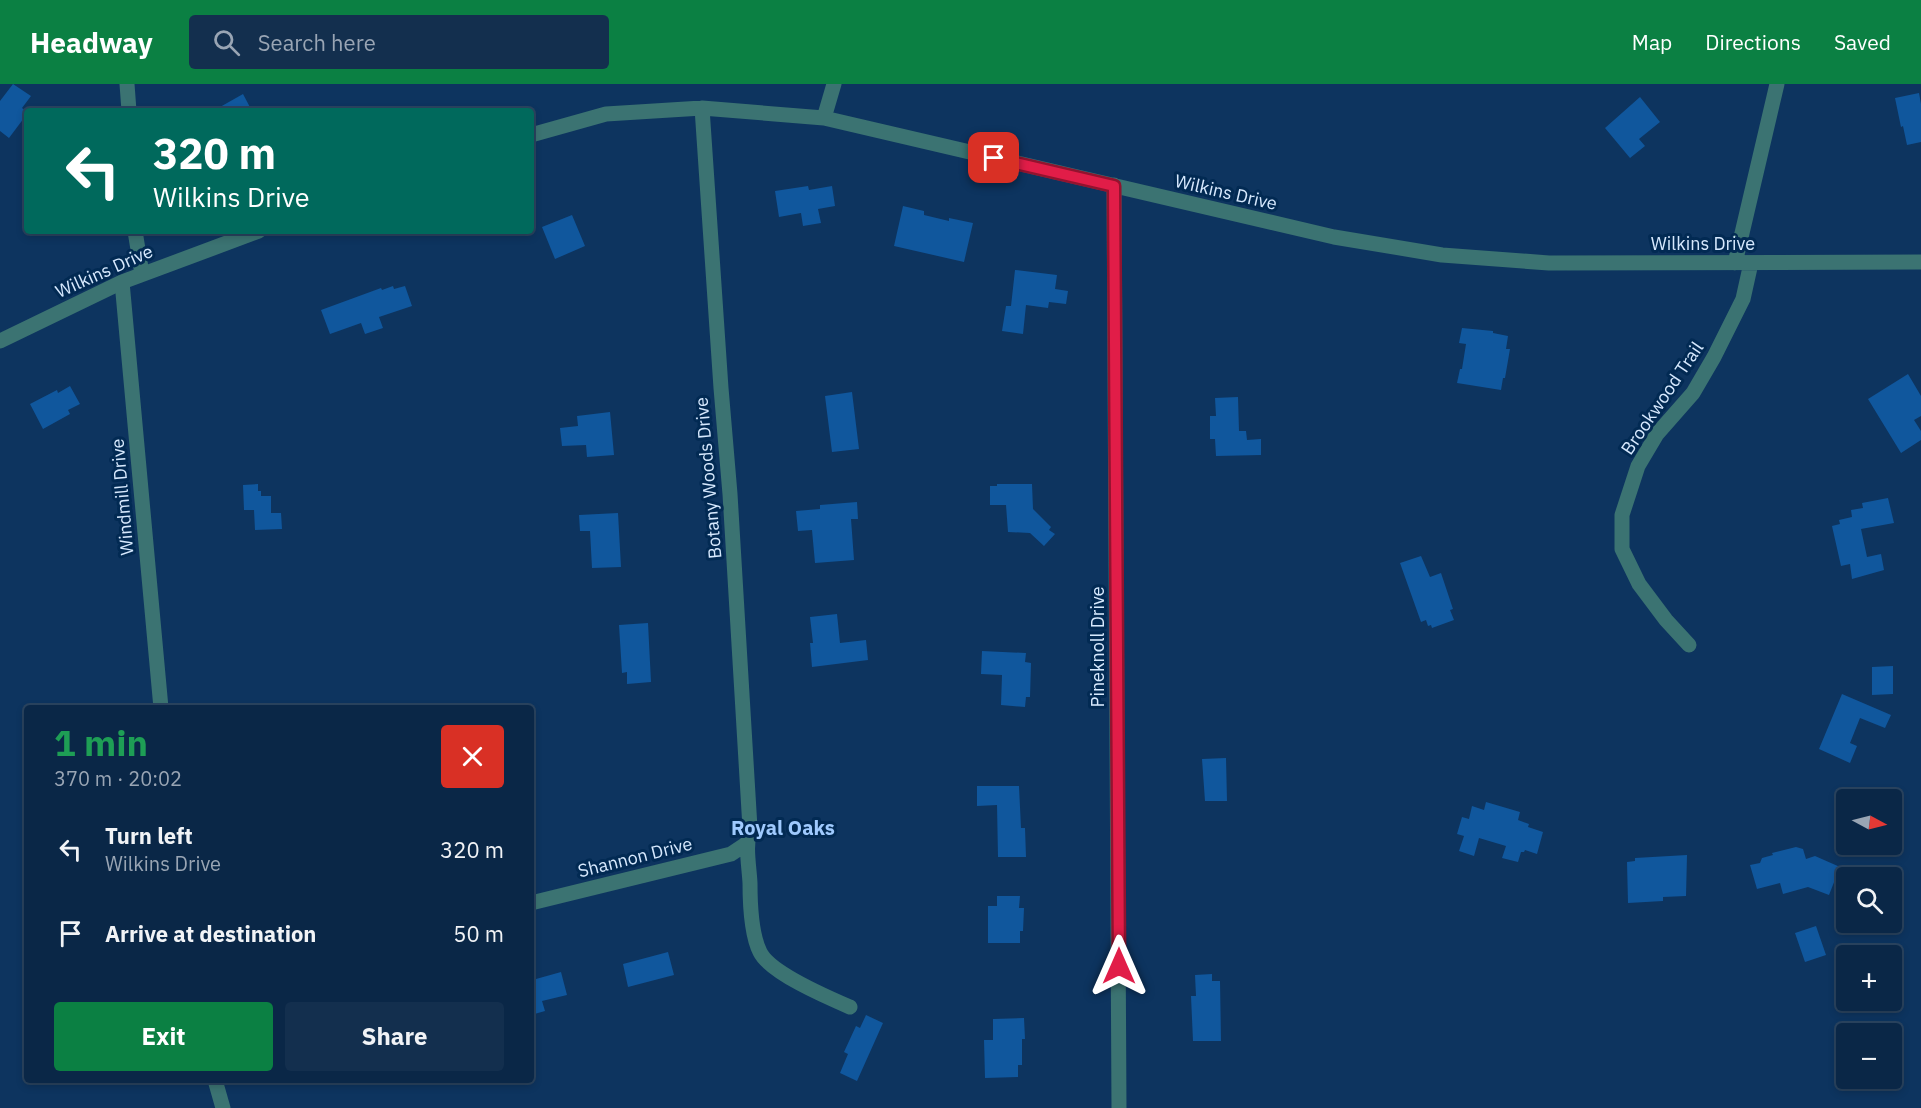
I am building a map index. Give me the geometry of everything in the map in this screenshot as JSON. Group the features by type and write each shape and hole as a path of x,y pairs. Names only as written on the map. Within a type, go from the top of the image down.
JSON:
{"street":[{"path":"128,84 129,108"},
{"path":"824,118 834,84"},
{"path":"1735,262 1777,84"},
{"name":"Wilkins Drive","path":"534,134 606,114 702,108 824,118 1334,237 1442,255 1549,263 1921,262"},
{"name":"Botany Woods Drive","path":"702,108 720,388 730,494 750,828 746,844 749,856 750,915 760,953 775,967 850,1007"},
{"name":"Pineknoll Drive","path":"1114,186 1119,1108"},
{"path":"135,234 142,274"},
{"name":"Wilkins Drive","path":"0,340 122,282 251,234"},
{"name":"Brookwood Trail","path":"1689,645 1666,620 1639,584 1622,549 1622,514 1638,466 1657,434 1693,393 1714,357 1743,299 1751,263"},
{"name":"Windmill Drive","path":"122,282 161,705"},
{"name":"Shannon Drive","path":"534,902 731,854 746,844"},
{"path":"216,1083 223,1108"}],"building":[{"path":"13,84 31,96 22,108 24,118 9,138 0,131 0,101"},
{"path":"1919,93 1921,142 1907,145 1895,98"},
{"path":"243,94 250,108 218,108"},
{"path":"1640,97 1660,122 1639,139 1645,146 1630,158 1605,128"},
{"path":"808,186 809,190 832,186 835,206 818,209 821,223 803,226 801,213 779,217 775,191"},
{"path":"903,206 924,211 924,215 949,221 949,218 973,223 964,262 894,246"},
{"path":"572,215 585,246 555,259 542,227"},
{"path":"1015,270 1057,275 1055,289 1068,291 1066,304 1049,302 1048,308 1026,305 1023,334 1002,331 1006,306 1011,306"},
{"path":"393,286 394,289 405,286 412,306 379,317 383,328 365,334 361,323 330,334 321,310 381,288 382,290"},
{"path":"1462,328 1493,331 1493,333 1508,336 1506,349 1510,349 1501,390 1457,383 1466,344 1459,343"},
{"path":"1908,374 1921,396 1921,416 1914,420 1921,431 1921,440 1901,453 1868,399"},
{"path":"70,386 80,404 68,410 70,414 43,429 30,404"},
{"path":"852,392 859,449 832,452 825,396"},
{"path":"1238,397 1239,431 1246,431 1247,440 1261,439 1261,455 1216,456 1215,439 1210,439 1210,416 1216,416 1215,398"},
{"path":"610,412 614,455 587,457 586,445 562,446 560,428 578,426 577,416"},
{"path":"258,484 261,496 271,496 271,513 281,513 282,529 255,530 254,510 244,510 243,485"},
{"path":"997,484 1032,484 1033,509 1051,527 1049,530 1055,534 1044,546 1030,533 1008,532 1006,505 990,505 990,486 997,486"},
{"path":"1888,498 1894,523 1861,529 1867,557 1881,554 1884,570 1852,579 1850,564 1841,566 1832,526 1840,524 1839,520 1852,517 1851,510 1863,508 1862,503"},
{"path":"857,502 858,519 851,519 854,560 815,563 812,530 798,531 796,511 820,509 820,505"},
{"path":"618,513 621,567 592,568 590,531 580,531 579,515"},
{"path":"1421,556 1430,577 1441,573 1453,609 1450,610 1454,620 1432,628 1431,625 1428,626 1426,620 1421,622 1400,563"},
{"path":"837,614 840,643 866,640 868,660 812,667 810,643 813,643 810,617"},
{"path":"648,623 651,682 627,684 627,672 622,673 619,625"},
{"path":"982,651 1026,653 1025,662 1031,663 1030,697 1026,697 1025,707 1001,705 1002,675 981,674"},
{"path":"1893,666 1893,694 1872,695 1872,667"},
{"path":"1842,694 1891,715 1885,728 1860,718 1850,743 1857,746 1850,763 1819,749"},
{"path":"1226,758 1227,801 1205,801 1202,759"},
{"path":"977,786 1019,786 1021,828 1025,828 1026,857 998,857 997,805 977,806"},
{"path":"1486,802 1520,812 1518,820 1529,824 1528,827 1543,832 1537,854 1525,850 1521,852 1518,862 1502,858 1506,846 1479,838 1474,856 1459,851 1464,836 1457,834 1462,817 1469,819 1472,806 1484,810"},
{"path":"1796,847 1803,849 1806,859 1815,856 1840,867 1836,867 1836,877 1829,895 1808,887 1783,894 1780,883 1757,889 1750,865 1760,863 1762,858 1773,855 1772,853"},
{"path":"1687,855 1686,896 1663,897 1663,901 1628,903 1627,862 1635,861 1635,858"},
{"path":"997,896 1020,896 1019,908 1024,908 1020,943 988,943 988,906 997,906"},
{"path":"1816,926 1826,955 1805,962 1795,933"},
{"path":"668,952 674,975 628,987 623,964"},
{"path":"561,972 567,995 542,1001 545,1011 534,1014 534,975 536,979"},
{"path":"1212,974 1212,981 1220,981 1221,1041 1193,1041 1191,996 1196,996 1195,975"},
{"path":"866,1015 883,1023 857,1081 840,1073 848,1054 844,1052 856,1026 860,1028"},
{"path":"1024,1018 1025,1039 1022,1039 1022,1065 1018,1065 1018,1077 985,1078 984,1040 993,1040 993,1019"}],"district":[{"name":"Royal Oaks","path":"783,827"}],"route":[{"path":"994,158 1114,186 1119,966"}]}
